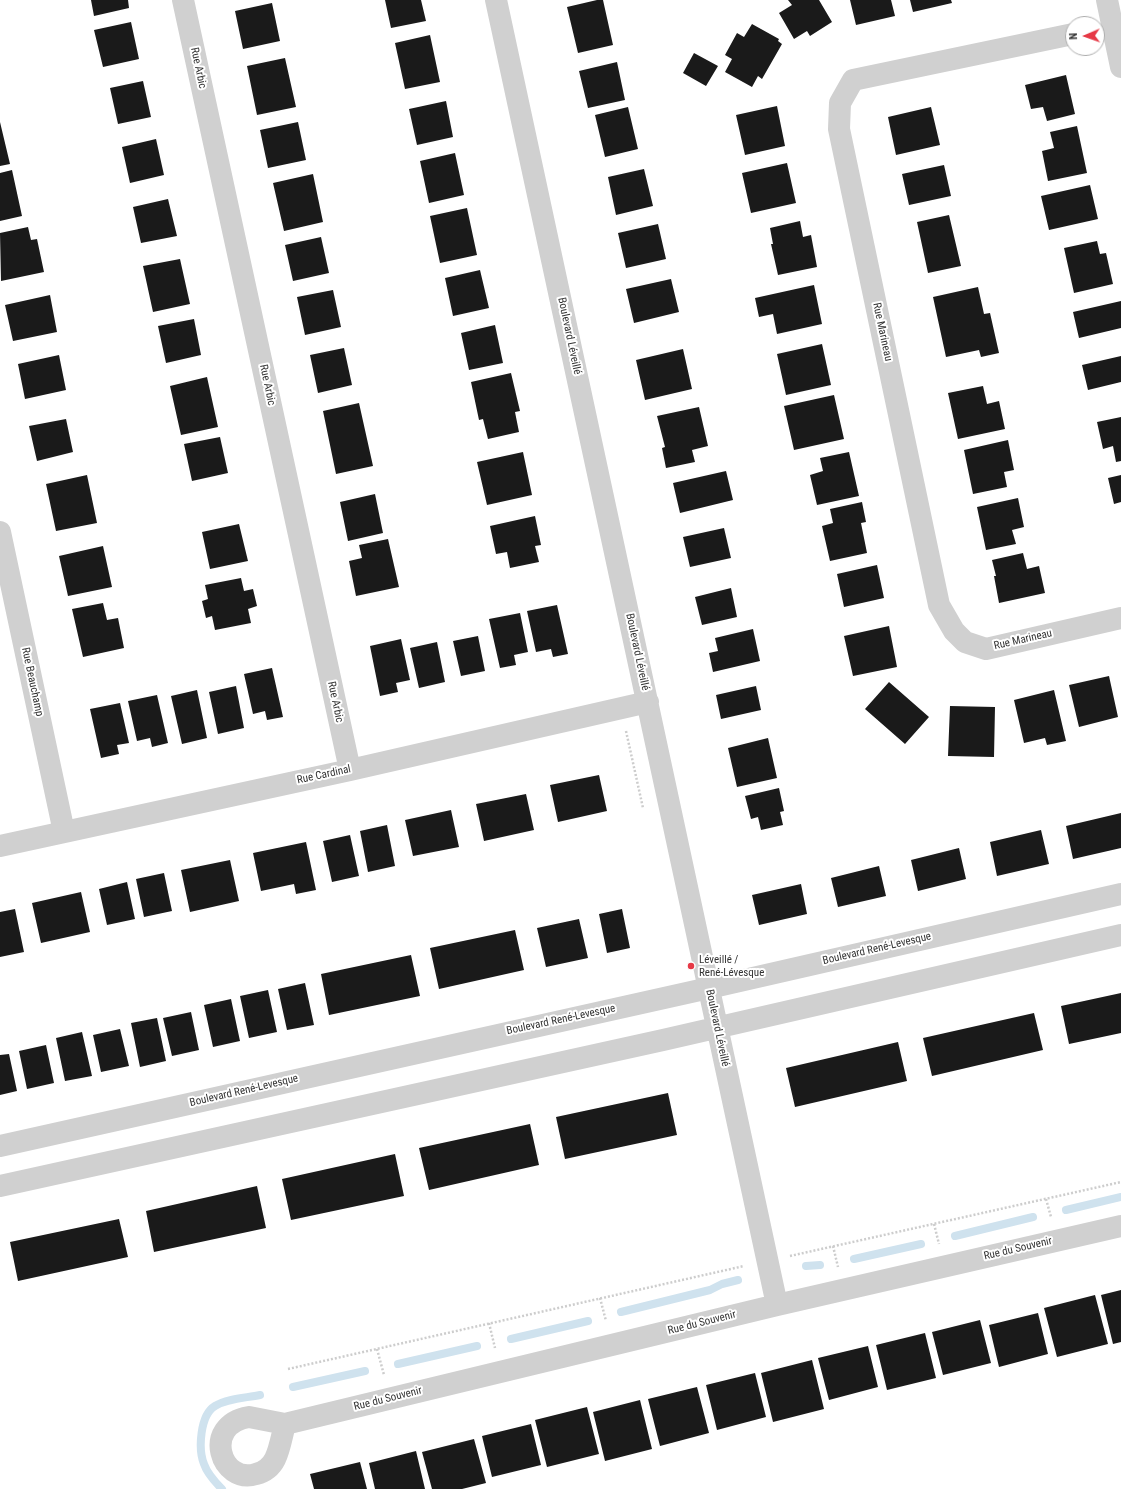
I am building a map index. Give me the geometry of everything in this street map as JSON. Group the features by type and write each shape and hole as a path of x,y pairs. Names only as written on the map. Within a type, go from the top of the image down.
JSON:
{"street":[{"name":"Rue Arbic","path":"183,0 350,770"},
{"name":"Boulevard Léveillé","path":"496,0 777,1305"},
{"path":"1107,0 1105,28 1121,67"},
{"name":"Rue Marineau","path":"1065,36 853,80 840,103 839,129 939,605 954,631 965,642 986,649 1121,618"},
{"name":"Rue Beauchamp","path":"0,532 64,832"},
{"name":"Rue Cardinal","path":"0,846 350,770 648,702"},
{"name":"Boulevard René-Levesque","path":"0,1146 709,988 1121,894"},
{"path":"0,1186 716,1027 1121,935"},
{"name":"Rue du Souvenir","path":"285,1424 777,1305 1121,1226"}],"path":[{"path":"288,1369 1121,1182"}],"building":[{"path":"91,0 128,0 129,8 94,16"},
{"path":"385,0 421,0 426,21 391,28"},
{"path":"603,0 613,45 578,53 567,7"},
{"path":"788,0 819,0 832,22 810,36 807,31 794,39 779,13 792,5"},
{"path":"850,0 891,0 895,16 856,25"},
{"path":"910,0 951,0 952,3 913,12"},
{"path":"272,3 280,41 243,49 235,11"},
{"path":"131,22 139,59 103,67 94,30"},
{"path":"752,24 779,39 778,41 782,44 762,79 758,76 752,87 725,72 732,59 725,55 737,33 744,37"},
{"path":"430,35 440,82 405,89 395,43"},
{"path":"694,53 718,66 706,86 683,73"},
{"path":"285,58 296,107 257,115 247,66"},
{"path":"617,62 625,100 588,108 579,71"},
{"path":"1066,75 1075,114 1047,121 1043,107 1031,109 1025,85"},
{"path":"143,81 151,117 118,124 110,88"},
{"path":"446,101 453,137 417,145 409,109"},
{"path":"777,106 785,146 745,155 736,115"},
{"path":"628,107 638,149 605,157 595,115"},
{"path":"931,107 940,145 896,155 888,117"},
{"path":"0,122 10,164 0,166"},
{"path":"298,122 306,160 268,168 260,130"},
{"path":"1077,126 1087,173 1048,181 1042,151 1054,148 1050,132"},
{"path":"156,139 164,175 130,183 122,147"},
{"path":"455,153 464,195 429,203 420,161"},
{"path":"787,163 796,203 751,213 742,173"},
{"path":"944,165 951,196 909,205 902,174"},
{"path":"644,169 653,206 616,215 608,177"},
{"path":"12,170 22,216 0,221 0,173"},
{"path":"313,174 323,222 284,231 273,183"},
{"path":"1090,185 1098,219 1049,230 1041,196"},
{"path":"168,199 177,236 141,243 133,207"},
{"path":"467,208 477,255 440,263 430,216"},
{"path":"949,215 961,266 928,273 917,222"},
{"path":"800,221 803,237 811,235 817,267 778,275 771,244 773,244 770,228"},
{"path":"658,224 666,259 626,268 618,233"},
{"path":"28,227 31,240 37,239 44,272 1,281 0,233"},
{"path":"321,237 329,273 293,281 285,245"},
{"path":"1097,241 1100,254 1106,253 1113,284 1074,293 1064,248"},
{"path":"180,259 190,304 153,312 143,266"},
{"path":"480,270 489,308 453,316 445,278"},
{"path":"671,279 679,312 634,323 626,289"},
{"path":"814,285 822,324 777,334 773,314 759,317 755,298"},
{"path":"978,287 984,314 990,313 999,353 981,357 979,350 946,357 933,297"},
{"path":"333,290 341,327 305,335 297,297"},
{"path":"50,295 57,332 13,341 5,305"},
{"path":"1121,301 1121,328 1079,338 1073,312"},
{"path":"194,319 201,355 166,363 158,326"},
{"path":"495,325 503,363 469,370 461,333"},
{"path":"822,344 831,385 786,395 777,354"},
{"path":"344,348 352,385 318,393 310,355"},
{"path":"683,349 692,389 645,400 636,360"},
{"path":"59,355 66,390 25,399 18,364"},
{"path":"1121,356 1121,382 1088,390 1082,365"},
{"path":"511,373 520,411 515,412 519,432 488,439 483,419 479,420 471,382"},
{"path":"207,377 218,427 181,435 170,386"},
{"path":"983,386 987,404 999,401 1005,429 958,439 948,393"},
{"path":"834,395 844,439 794,450 784,406"},
{"path":"359,403 373,466 336,474 323,411"},
{"path":"699,407 708,446 692,450 695,462 666,468 662,448 665,447 657,416"},
{"path":"1121,417 1121,461 1116,462 1113,446 1103,449 1097,422"},
{"path":"66,419 73,452 37,461 29,426"},
{"path":"220,437 228,473 192,481 184,444"},
{"path":"1008,440 1014,470 1004,472 1007,487 973,494 964,450"},
{"path":"523,452 532,495 487,505 477,462"},
{"path":"849,452 859,496 817,505 810,475 823,471 820,458"},
{"path":"726,471 733,500 680,513 673,483"},
{"path":"87,475 97,523 56,531 46,484"},
{"path":"1121,475 1121,502 1114,504 1108,478"},
{"path":"375,494 383,533 348,541 340,502"},
{"path":"1018,498 1024,527 1012,530 1016,544 986,550 977,507"},
{"path":"862,502 866,522 861,523 867,553 830,561 822,526 833,523 830,509"},
{"path":"535,516 541,545 535,546 539,562 510,568 507,552 496,554 490,526"},
{"path":"239,524 248,561 210,569 202,532"},
{"path":"724,528 731,558 690,567 683,537"},
{"path":"388,539 399,587 356,596 349,561 362,558 359,545"},
{"path":"103,546 112,587 68,596 59,556"},
{"path":"1023,553 1027,569 1039,566 1045,593 999,603 994,576 996,576 992,560"},
{"path":"877,565 884,598 844,607 837,574"},
{"path":"241,578 244,591 253,589 257,606 248,609 251,623 215,630 212,616 206,618 202,601 208,599 205,585"},
{"path":"731,588 737,617 702,625 695,597"},
{"path":"103,603 107,620 118,618 124,648 83,657 72,609"},
{"path":"557,605 568,654 553,657 551,649 536,652 527,611"},
{"path":"520,613 528,652 514,655 516,665 500,668 489,619"},
{"path":"889,626 897,667 853,676 844,636"},
{"path":"753,629 760,661 713,672 709,653 718,651 715,638"},
{"path":"478,636 485,671 461,676 453,641"},
{"path":"401,639 410,680 396,683 398,692 380,696 370,646"},
{"path":"437,642 445,682 419,688 410,648"},
{"path":"272,668 283,717 267,720 265,711 253,714 244,674"},
{"path":"1109,676 1118,717 1079,727 1069,685"},
{"path":"889,682 929,717 905,744 865,709"},
{"path":"236,686 244,728 218,734 209,692"},
{"path":"756,686 761,710 721,719 716,695"},
{"path":"197,690 207,738 182,744 171,696"},
{"path":"1054,690 1066,741 1047,745 1045,738 1024,743 1014,700"},
{"path":"157,695 168,743 152,747 150,738 137,741 128,701"},
{"path":"120,703 129,743 117,745 119,754 101,758 90,709"},
{"path":"950,706 995,707 994,757 948,756"},
{"path":"768,738 777,778 737,787 728,748"},
{"path":"599,775 607,811 558,822 550,785"},
{"path":"779,788 784,811 780,812 783,825 761,830 758,817 751,819 745,796"},
{"path":"526,794 534,830 484,841 476,804"},
{"path":"451,810 459,847 413,856 405,820"},
{"path":"1121,813 1121,848 1073,859 1066,826"},
{"path":"387,825 395,866 368,872 360,831"},
{"path":"1041,830 1049,864 997,876 990,842"},
{"path":"350,835 359,876 332,882 323,841"},
{"path":"306,842 316,890 296,894 294,884 261,891 253,853"},
{"path":"959,848 966,879 918,891 911,860"},
{"path":"230,860 239,901 190,912 181,870"},
{"path":"879,866 886,896 838,907 831,878"},
{"path":"164,873 172,911 144,917 136,879"},
{"path":"127,882 135,919 107,925 99,889"},
{"path":"801,884 807,914 759,925 752,895"},
{"path":"81,892 90,932 41,943 32,903"},
{"path":"15,909 24,952 0,957 0,912"},
{"path":"622,909 630,948 607,953 599,914"},
{"path":"579,919 588,958 546,967 537,928"},
{"path":"515,930 524,970 439,989 430,948"},
{"path":"411,955 420,996 329,1015 321,974"},
{"path":"305,983 314,1025 287,1030 278,989"},
{"path":"268,990 277,1032 249,1038 240,996"},
{"path":"1121,993 1121,1033 1069,1044 1061,1006"},
{"path":"231,999 240,1041 213,1047 204,1005"},
{"path":"191,1012 199,1050 172,1056 163,1018"},
{"path":"1034,1013 1043,1050 932,1076 923,1038"},
{"path":"157,1018 166,1061 140,1067 131,1023"},
{"path":"120,1029 129,1066 101,1072 93,1035"},
{"path":"82,1032 92,1076 65,1081 56,1038"},
{"path":"898,1042 907,1081 795,1107 786,1068"},
{"path":"46,1045 54,1083 27,1089 19,1051"},
{"path":"9,1054 17,1091 0,1095 0,1055"},
{"path":"668,1093 677,1135 565,1159 556,1117"},
{"path":"530,1124 539,1165 429,1190 419,1148"},
{"path":"395,1154 404,1196 291,1220 282,1179"},
{"path":"257,1186 266,1228 154,1252 146,1211"},
{"path":"119,1219 128,1257 18,1281 10,1242"},
{"path":"1121,1290 1121,1342 1113,1344 1101,1295"},
{"path":"1095,1295 1108,1344 1057,1357 1044,1308"},
{"path":"1038,1313 1048,1354 999,1367 989,1325"},
{"path":"980,1320 991,1363 943,1375 932,1332"},
{"path":"925,1333 936,1378 887,1390 876,1345"},
{"path":"868,1346 878,1387 829,1400 818,1358"},
{"path":"812,1360 824,1409 773,1422 761,1373"},
{"path":"755,1373 766,1417 717,1430 706,1385"},
{"path":"697,1387 709,1433 660,1446 648,1399"},
{"path":"640,1400 652,1449 605,1461 593,1412"},
{"path":"587,1407 599,1454 547,1467 535,1420"},
{"path":"531,1424 541,1465 492,1477 482,1436"},
{"path":"474,1439 486,1483 462,1489 432,1489 422,1452"},
{"path":"416,1451 425,1489 375,1489 369,1463"},
{"path":"360,1462 367,1489 314,1489 310,1474"}],"waterway":[{"path":"1066,1210 1121,1197"},
{"path":"955,1236 1033,1217"},
{"path":"854,1259 921,1244"},
{"path":"806,1266 820,1265"},
{"path":"621,1312 710,1290 722,1284 738,1280"},
{"path":"511,1339 588,1321"},
{"path":"398,1364 477,1346"},
{"path":"293,1387 365,1371"},
{"path":"222,1489 209,1474 202,1458 201,1441 203,1424 210,1410 220,1403 260,1395"}],"place":[{"name":"Léveillé / René-Lévesque","path":"691,966"}]}
